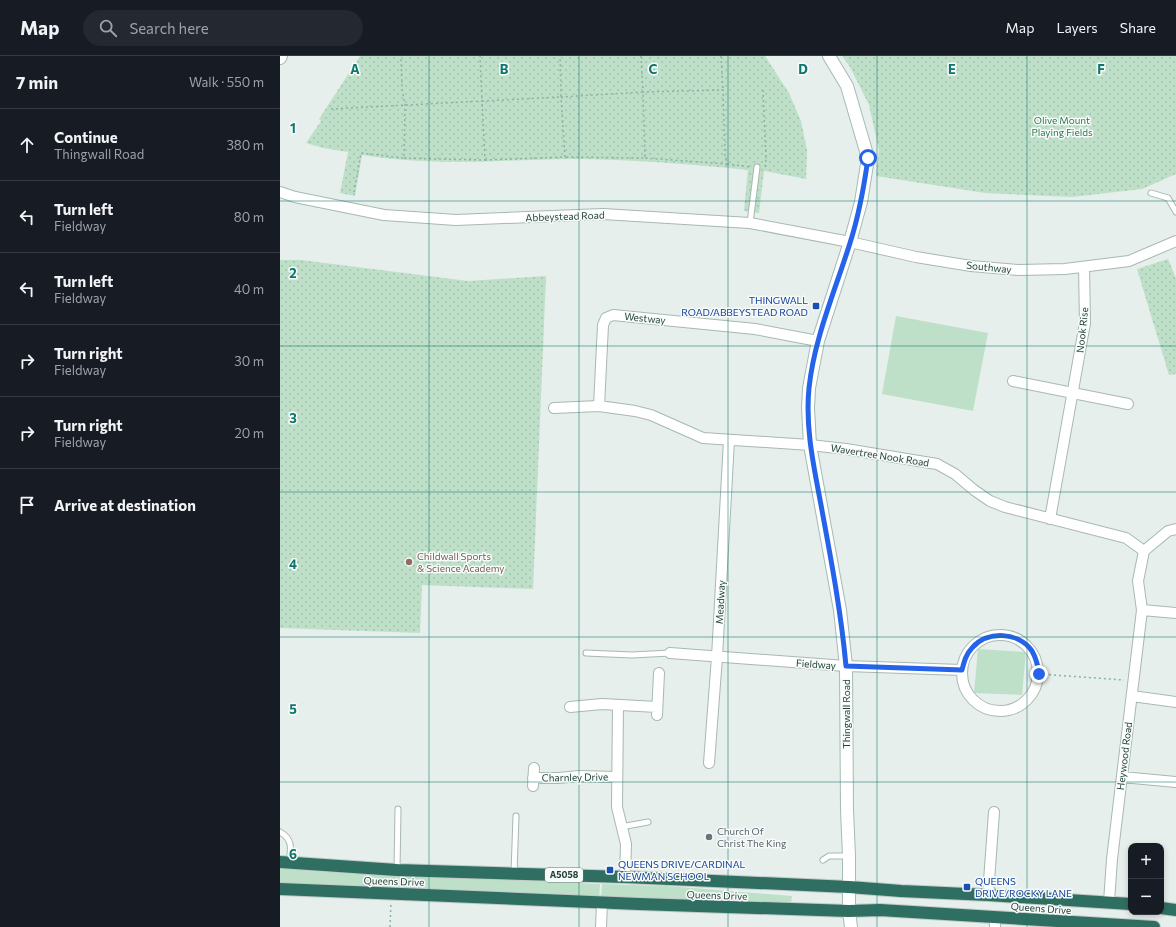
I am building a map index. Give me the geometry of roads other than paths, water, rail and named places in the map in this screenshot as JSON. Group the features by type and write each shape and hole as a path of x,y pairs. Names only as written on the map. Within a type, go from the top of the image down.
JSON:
{"highway":[{"name":"Queens Drive","path":"284,862 397,870 625,877 849,887 1128,903"},
{"name":"Queens Drive","path":"280,889 602,903 849,911 880,910 995,922 1154,927"},
{"path":"1164,903 1176,903"},
{"path":"1164,908 1176,910"}],"street":[{"name":"Thingwall Road","path":"829,56 847,86 868,158 861,202 850,242 818,341 809,388 808,408 810,445 840,610 846,666 847,810 849,911 851,927"},
{"name":"Abbeystead Road","path":"280,192 295,197 384,215 448,220 603,214 750,223 850,242"},
{"name":"Southway","path":"850,242 916,257 971,266 1019,270 1065,269 1128,261 1176,241"},
{"name":"Nook Rise","path":"1050,519 1071,393 1080,354 1085,309 1084,267"},
{"name":"Westway","path":"599,406 604,326 606,318 613,315 755,329 818,341"},
{"path":"1013,381 1128,404"},
{"name":"Wavertree Nook Road","path":"554,408 599,406 635,411 651,415 703,438 810,445 846,449 937,464 955,474 990,501 1005,507 1126,538 1144,551"},
{"name":"Meadway","path":"709,763 717,657 729,440"},
{"path":"1176,529 1168,531 1144,551 1138,581 1142,610 1176,613"},
{"name":"Heywood Road","path":"1108,902 1142,610"},
{"path":"996,635 1009,636 1021,641 1031,650 1037,661 1039,674 1037,686 1031,697 1022,706 1010,711 998,712 986,709 976,703 967,694 963,682 962,670 965,657 973,646 983,639 996,635"},
{"name":"Fieldway","path":"670,653 846,666 962,670"},
{"path":"569,707 602,704 657,711 659,673"},
{"path":"1132,696 1176,702"},
{"name":"Charnley Drive","path":"618,706 617,807 626,844 625,877"},
{"name":"Charnley Drive","path":"533,778 579,776 617,777"},
{"path":"1122,777 1176,782"},
{"path":"988,895 994,812"},
{"path":"601,927 602,903"}],"lane":[{"path":"750,223 757,170"},
{"path":"1151,193 1168,198 1176,212"},
{"path":"586,653 632,655 670,653"},
{"path":"397,870 398,809"},
{"path":"514,873 516,816"},
{"path":"621,827 648,822"},
{"path":"280,832 286,835 289,839 290,851 284,862"},
{"path":"823,860 829,856 849,856"}],"place":[{"name":"THINGWALL ROAD/ABBEYSTEAD ROAD","path":"816,306"},
{"name":"Childwall Sports & Science Academy","path":"409,562"},
{"name":"Church Of Christ The King","path":"709,837"},
{"name":"QUEENS DRIVE/CARDINAL NEWMAN SCHOOL","path":"610,870"},
{"name":"QUEENS DRIVE/ROCKY LANE","path":"967,887"}],"park label":[{"name":"Olive Mount Playing Fields","path":"1062,126"}]}
